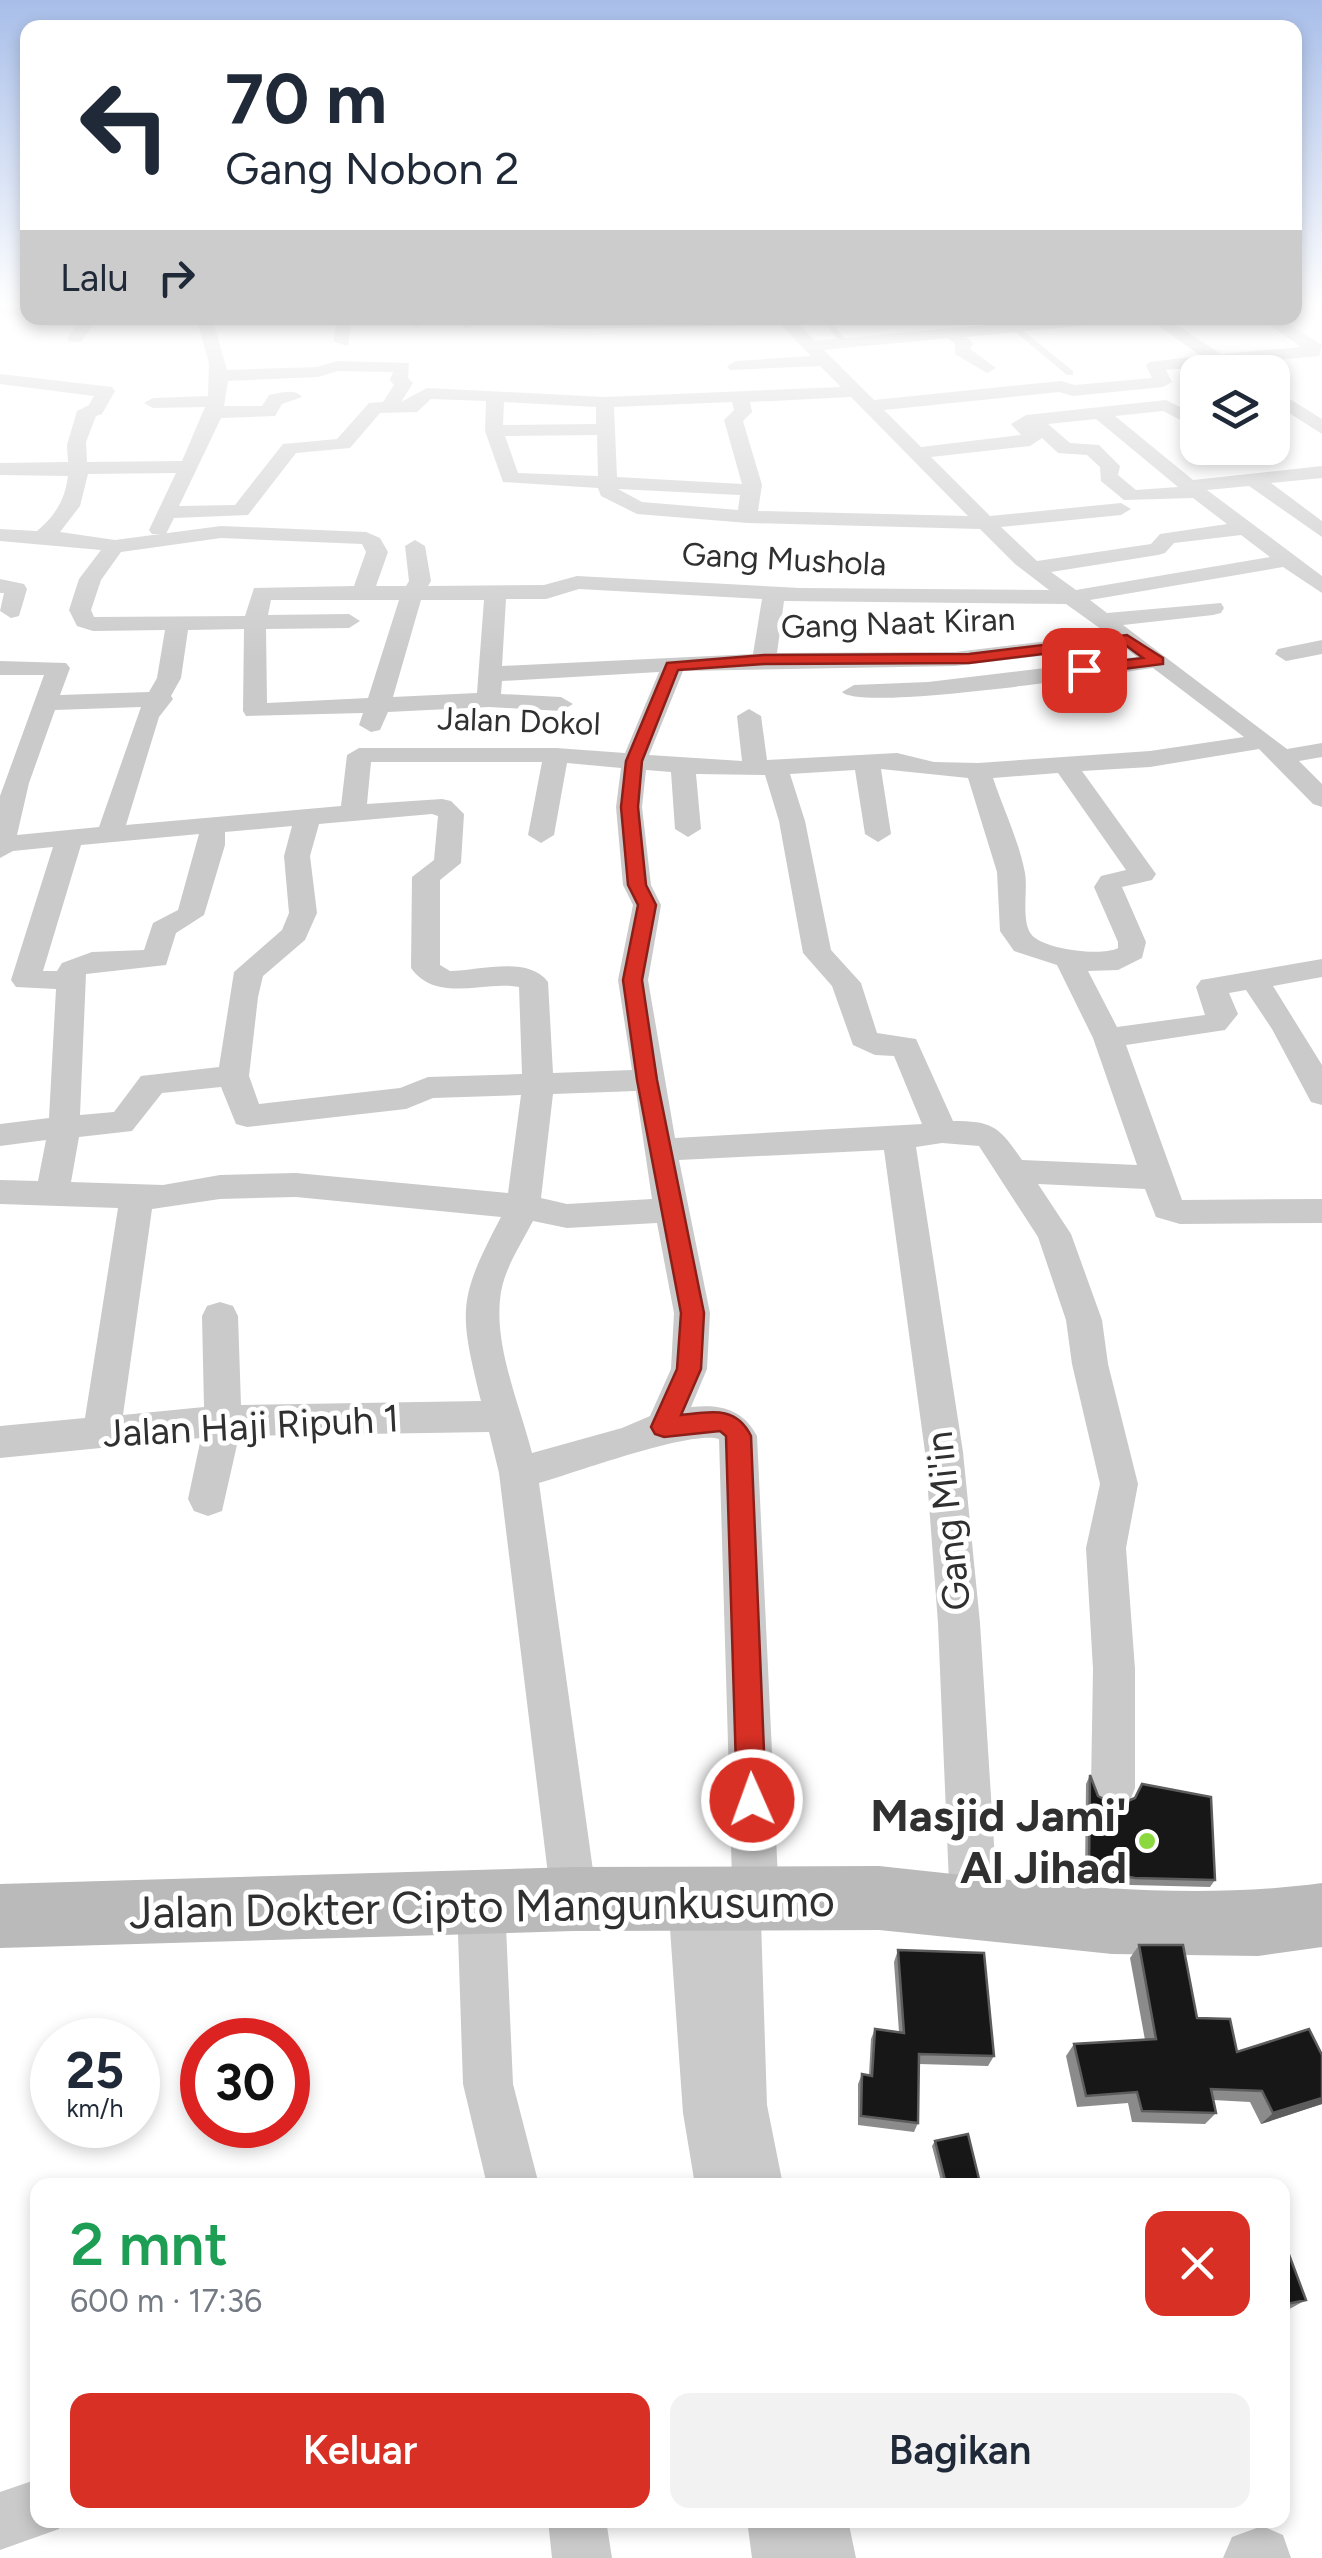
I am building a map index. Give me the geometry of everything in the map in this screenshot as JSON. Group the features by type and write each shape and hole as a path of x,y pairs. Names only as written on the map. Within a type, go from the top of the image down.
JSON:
{"main road":[{"name":"Jalan Dokter Cipto Mangunkusumo","path":"0,1916 574,1899 878,1898 974,1907 1114,1902 1258,1924 1322,1915"}],"street":[{"path":"43,536 62,521 71,502 79,468 77,441 84,426"},
{"path":"150,543 186,466 201,447 208,426"},
{"path":"165,512 241,511 290,448 343,444 358,426"},
{"path":"498,426 510,478 752,490"},
{"path":"552,426 606,438"},
{"path":"606,426 607,482 613,497 637,508 748,517 985,523 1122,509"},
{"path":"735,426 752,490 748,517"},
{"path":"888,426 1033,568 1274,749 1322,799"},
{"path":"914,454 1030,440 1022,426"},
{"path":"1040,426 1065,449 1092,449 1110,466 1108,477 1131,496 1322,472"},
{"path":"1116,426 1322,586"},
{"path":"544,446 606,438"},
{"path":"1141,447 1180,442"},
{"path":"0,469 186,466"},
{"path":"1254,479 1322,531"},
{"path":"1033,568 1158,548 1167,538 1246,528"},
{"path":"0,535 43,536 115,546 241,531 366,538 373,542 377,552 364,590"},
{"name":"Gang Mushola","path":"252,620 266,590 495,594 546,592 577,582 889,598 1072,597 1279,553 1322,539"},
{"path":"115,546 90,579 80,610 85,621 178,625 252,620 349,621"},
{"path":"352,813 358,756 380,705 407,605 416,591 420,570 416,546"},
{"path":"0,586 16,589 11,611"},
{"path":"764,660 774,592"},
{"path":"482,721 492,674 495,594"},
{"path":"1104,620 1213,608"},
{"path":"252,620 256,640 255,711 380,705 482,721 560,704"},
{"path":"110,835 148,717 169,678 178,625"},
{"name":"Gang Naat Kiran","path":"492,674 764,660 969,659 1127,640"},
{"path":"1286,654 1322,647"},
{"path":"854,692 928,689 1157,661"},
{"path":"0,668 58,666 48,703 16,783 1,846 432,806 448,810 446,868 426,877 426,968 448,979 514,976 533,982 538,1084 523,1206 489,1273 482,1300 483,1334 518,1472 574,1899"},
{"path":"664,1427 689,1369 692,1313 647,1080 633,980 647,905 637,885 629,807 634,761 672,666"},
{"path":"48,703 161,698"},
{"path":"748,716 766,768 792,822 818,953 846,983 864,1038 875,1045 906,1046 942,1132"},
{"name":"Jalan Dokol","path":"358,756 482,721 556,755 684,766 766,768 898,761 934,770 978,771 1274,749 1322,750"},
{"path":"541,835 556,755"},
{"path":"869,762 866,778 878,834"},
{"path":"1065,765 1142,874 1111,882 1108,887 1132,942 1132,952 1118,961 1069,962"},
{"path":"684,766 683,806 688,829"},
{"path":"978,771 1011,872 1014,930 1024,945 1063,954 1069,962 1108,1038 1168,1208 1180,1212 1322,1211"},
{"path":"307,818 298,856 304,913 295,934 249,972 233,1076 247,1116 406,1098 428,1088 647,1080"},
{"path":"52,1193 65,1127 63,1088 72,970 84,962 156,960 163,929 190,915 212,845 212,826"},
{"path":"69,839 26,980 70,980"},
{"path":"1108,1038 1214,1022 1223,1014 1211,986 1255,982 1322,968"},
{"path":"1255,982 1286,1027 1322,1094"},
{"path":"0,1135 120,1124 152,1083 233,1076"},
{"path":"662,1150 899,1138 942,1132 984,1134 1010,1170 1054,1234 1084,1320 1090,1364 1120,1484 1106,1548 1114,1669 1114,1788"},
{"name":"Gang Mi'in","path":"899,1138 944,1452 959,1624 974,1907"},
{"path":"1010,1170 1158,1178"},
{"path":"1,1192 163,1197 220,1187 296,1185 523,1206 596,1217 671,1210"},
{"path":"102,1433 137,1195"},
{"path":"208,1499 223,1421 220,1316"},
{"name":"Jalan Haji Ripuh 1","path":"0,1442 223,1421 502,1416"},
{"path":"518,1472 629,1442 664,1427 722,1421 734,1428 738,1436 728,1900 708,2113 719,2178"},
{"path":"728,1900 742,2105 756,2178"},
{"path":"481,1904 488,2084 511,2178"},
{"path":"0,1916 0,1930"},
{"path":"0,2521 30,2511"},
{"path":"578,2528 582,2558"},
{"path":"777,2528 782,2558"},
{"path":"820,2528 826,2558"}],"building":[{"name":"Masjid Jami' Al Jihad","path":"1090,1775 1098,1796 1116,1806 1135,1798 1142,1784 1211,1797 1215,1880 1135,1878 1089,1870"},
{"path":"1139,1945 1183,1945 1197,2018 1230,2019 1237,2052 1309,2029 1322,2055 1322,2098 1273,2113 1262,2091 1211,2089 1216,2113 1142,2111 1137,2092 1086,2096 1074,2044 1156,2039"},
{"path":"898,1950 984,1953 994,2056 919,2054 918,2123 861,2116 862,2074 872,2076 875,2029 904,2033"},
{"path":"968,2134 979,2178 944,2178 935,2141"},
{"path":"1290,2257 1306,2300 1290,2303"}],"place":[{"name":"Masjid Jami' Al Jihad","path":"1147,1841"}],"route":[{"path":"752,1800 738,1436 729,1423 722,1421 664,1427 689,1369 692,1313 647,1080 633,980 647,905 637,885 633,855 629,807 634,761 672,666 764,660 969,659 1127,640 1157,661 1084,670"}]}
